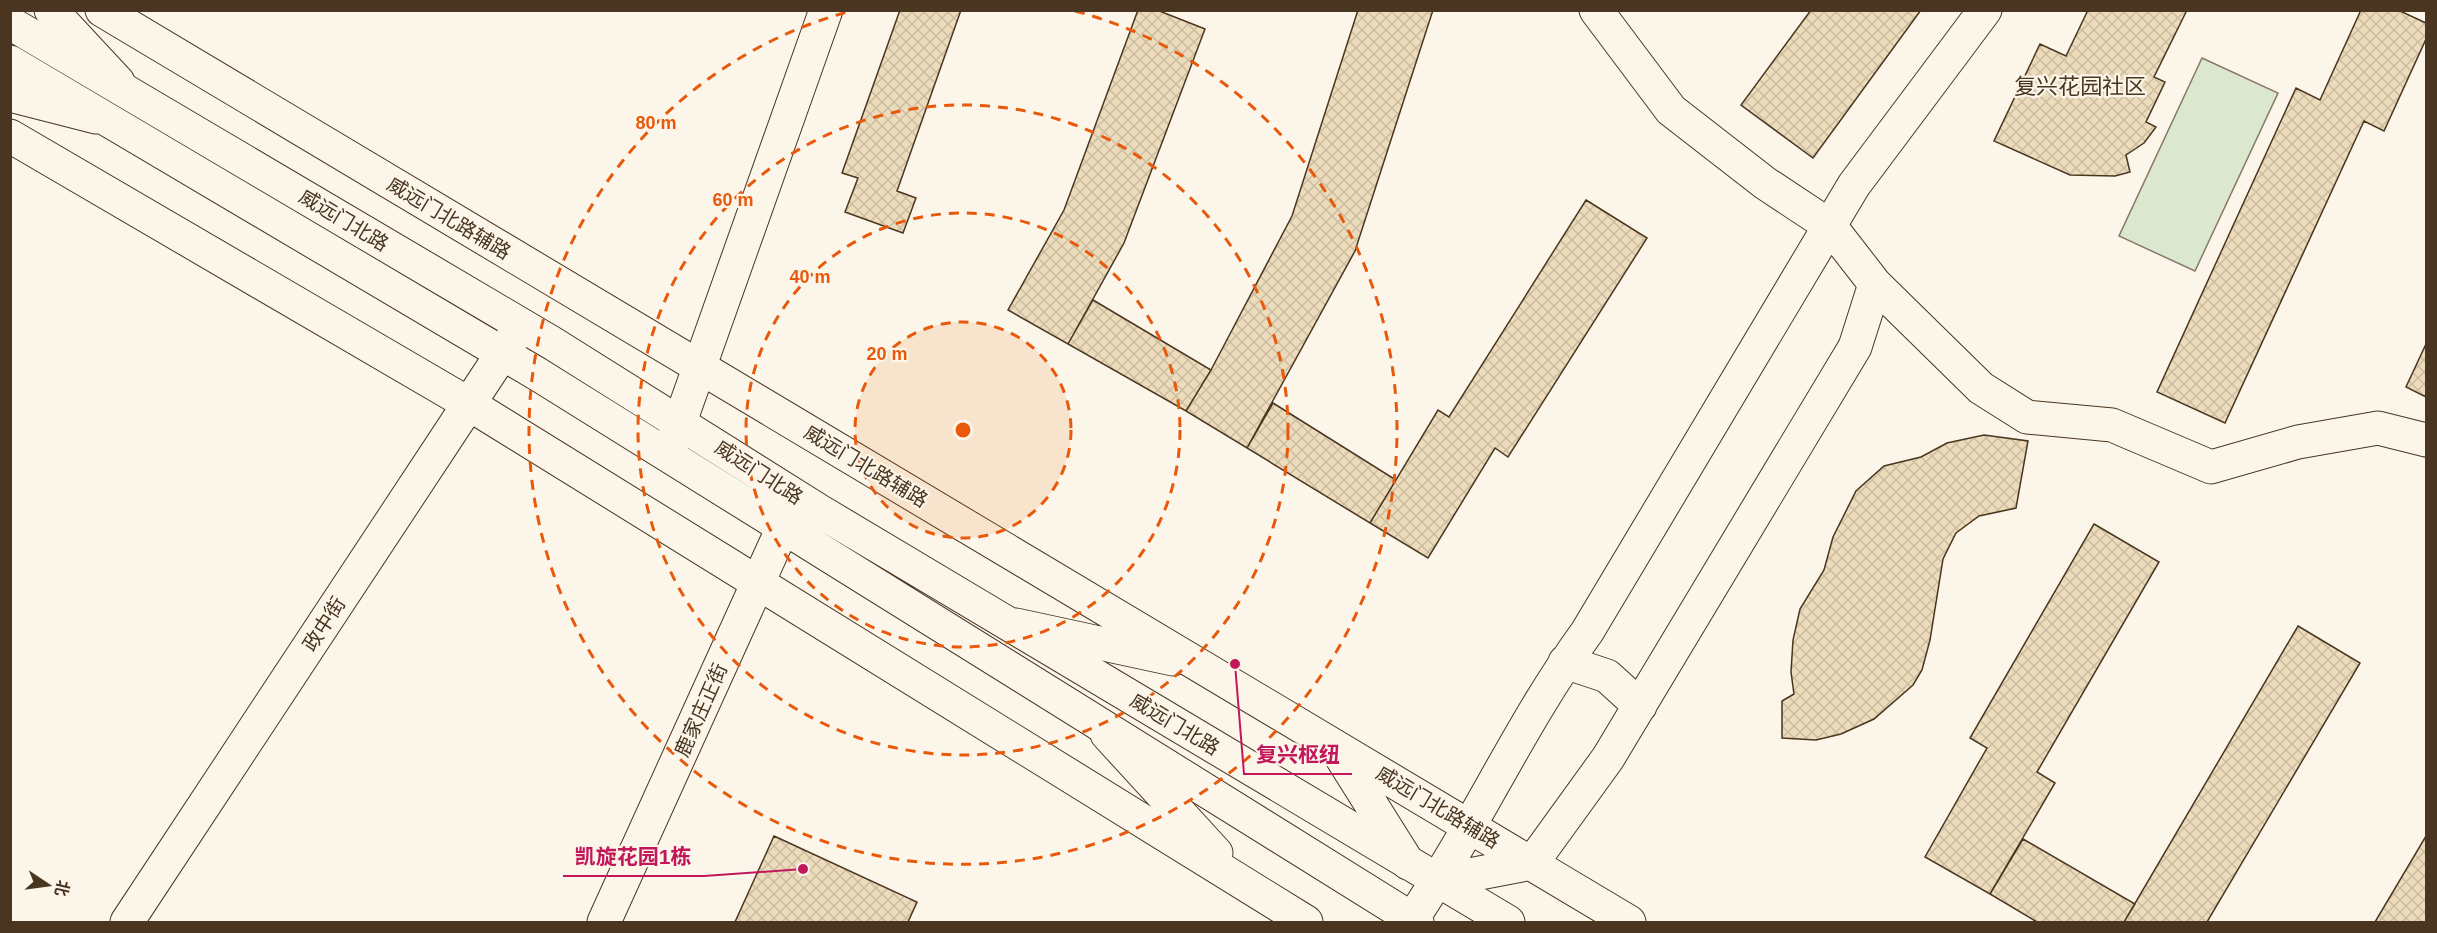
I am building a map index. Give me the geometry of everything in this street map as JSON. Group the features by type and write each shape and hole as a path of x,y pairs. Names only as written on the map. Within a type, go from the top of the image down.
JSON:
{"street":[{"path":"51,10 128,92"},
{"name":"威远门北路辅路","path":"102,10 1629,922"},
{"path":"668,455 826,10"},
{"path":"1596,10 1671,110 1766,183 1830,226 1875,284 1981,388 2027,417 2112,425 2211,467 2298,442 2378,428 2427,440"},
{"path":"1415,921 1565,662 1587,632 1854,185 1985,10"},
{"name":"威远门北路","path":"10,22 521,325 680,421 797,497 1508,922"},
{"name":"威远门北路","path":"10,62 503,354 1415,921"},
{"path":"10,95 111,122"},
{"path":"10,136 469,404 1306,922"},
{"path":"1438,881 1532,863 1608,758 1855,347 1875,284"},
{"name":"政中街","path":"127,922 521,325"},
{"name":"鹿家庄正街","path":"604,922 797,497"},
{"path":"1008,624 1199,664"},
{"path":"1565,662 1606,676 1640,706"},
{"path":"1097,724 1244,884"},
{"path":"1334,744 1408,863"}],"green space":[{"path":"2202,58 2278,93 2195,271 2119,236"}],"building":[{"path":"900,10 961,10 897,191 916,198 903,233 845,212 858,178 842,173"},
{"path":"1138,10 1157,10 1205,29 1124,243 1068,344 1008,310 1064,210"},
{"path":"1358,10 1433,10 1355,251 1247,448 1186,411 1211,370 1292,216"},
{"path":"1811,10 1921,10 1813,158 1741,105"},
{"path":"2088,10 2187,10 2154,77 2165,82 2146,122 2156,127 2144,143 2126,155 2130,172 2115,176 2070,175 1994,141 2040,44 2066,56"},
{"path":"2361,10 2398,10 2426,23 2426,39 2384,131 2364,121 2225,423 2157,392 2296,88 2320,100"},
{"path":"1586,200 1647,238 1508,457 1495,448 1428,558 1370,523 1438,410 1449,417"},
{"path":"1093,300 1211,370 1186,411 1068,344"},
{"path":"2426,344 2426,397 2406,387"},
{"path":"1273,403 1396,480 1370,523 1247,448"},
{"path":"1984,435 2028,441 2016,508 1979,516 1956,533 1943,559 1930,640 1922,670 1913,685 1874,719 1841,734 1816,740 1782,738 1782,701 1794,694 1791,672 1793,640 1800,609 1824,570 1833,537 1856,491 1884,466 1921,457 1947,443"},
{"path":"2094,524 2159,562 2037,772 2055,783 1990,894 1925,857 1987,748 1970,738"},
{"path":"2298,626 2360,663 2207,922 2124,922"},
{"path":"774,836 917,902 908,922 735,922"},
{"path":"2426,836 2426,922 2375,922"},
{"path":"2023,839 2135,904 2124,922 2037,922 1990,894"}],"place":[{"name":"复兴枢纽","path":"1235,664"},
{"name":"凯旋花园1栋","path":"803,869"}],"district":[{"name":"复兴花园社区","path":"2080,86"}]}
